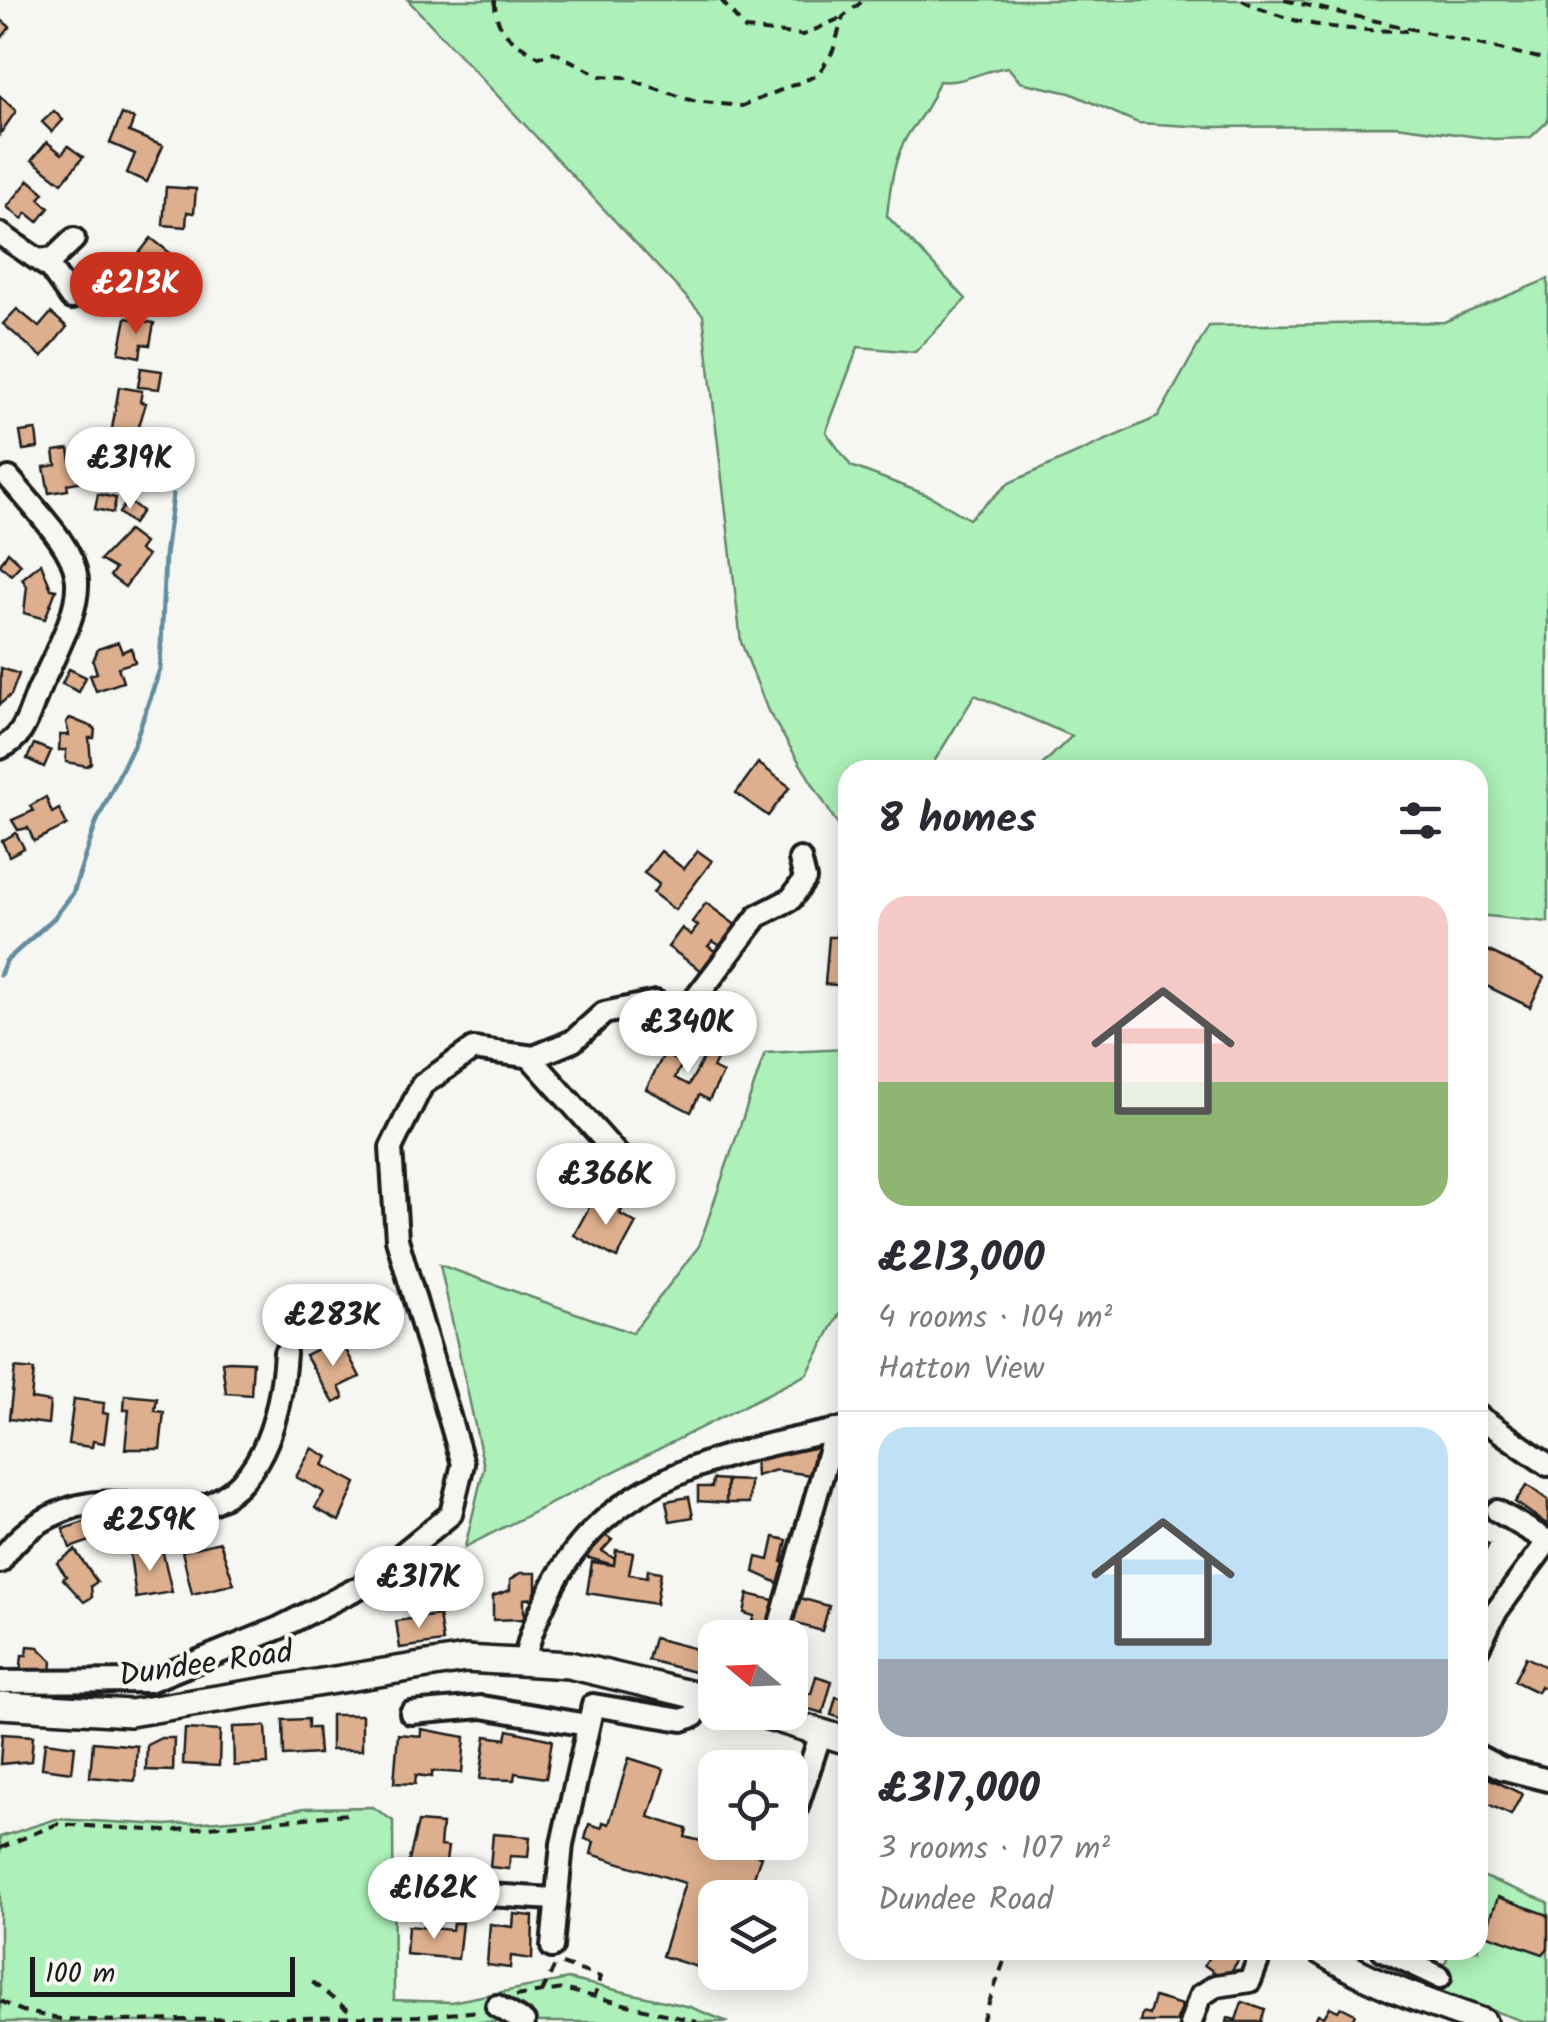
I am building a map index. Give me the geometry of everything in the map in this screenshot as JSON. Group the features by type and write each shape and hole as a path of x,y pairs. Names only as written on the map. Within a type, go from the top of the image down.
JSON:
{"main road":[{"name":"Dundee Road","path":"0,1705 130,1714 465,1659 524,1660 630,1676 698,1694"},
{"path":"808,1729 838,1738"},
{"path":"1334,1960 1404,1994 1483,2022"}],"street":[{"path":"0,234 40,260 71,298"},
{"path":"40,260 61,253 74,239"},
{"path":"0,748 12,743 26,725 76,610 79,590 66,544 10,478"},
{"path":"0,1682 149,1681 278,1630 364,1585 451,1514 464,1464 397,1239 391,1148 422,1084 473,1049 530,1057 573,1040 604,1013 656,1002 676,1015 686,1011 758,916 791,898 806,879 800,859"},
{"path":"530,1057 632,1171"},
{"path":"0,1562 10,1545 40,1519 112,1502 187,1510 222,1496 266,1447 282,1404 285,1353"},
{"path":"1488,1423 1548,1465"},
{"path":"524,1660 533,1627 559,1573 593,1528 615,1508 660,1481 735,1451 838,1430"},
{"path":"782,1620 838,1439"},
{"path":"1488,1627 1548,1541 1497,1511"},
{"path":"552,1947 554,1899 593,1705 682,1720 698,1711"},
{"path":"412,1713 482,1706 587,1725"},
{"path":"808,1773 821,1733"},
{"path":"1488,1761 1548,1780"},
{"path":"471,1894 554,1899"},
{"path":"1192,2022 1200,1996 1216,1986 1250,1981 1258,1960"},
{"path":"1405,1960 1440,1977"},
{"path":"497,2006 524,2022"}],"path":[{"path":"495,0 495,16 511,43 540,57 554,52 600,76 623,77 693,102 742,106 818,74 833,52 843,17"},
{"path":"721,0 745,30 802,35 843,17 864,0"},
{"path":"1242,0 1292,22 1334,30 1417,31"},
{"path":"1284,0 1548,60"},
{"path":"0,1848 57,1824 166,1831 348,1814"},
{"path":"982,2022 1004,1960"},
{"path":"542,1992 558,1961 600,1977 595,1997"},
{"path":"312,1982 353,2015"},
{"path":"0,2001 22,2011 91,2020 280,2016 306,2020 353,2015 440,2016 497,2006 515,1996 564,1989 696,2022"}],"green space":[{"path":"408,0 1548,0 1548,121 1530,138 1493,139 1396,126 1208,127 1138,123 1070,93 1020,82 1008,67 939,81 900,149 887,216 966,299 915,352 858,347 826,432 851,466 930,496 969,519 1009,483 1158,417 1209,326 1444,322 1548,279 1548,922 1488,916 1488,760 1047,760 1072,736 975,695 935,760 838,760 838,825 768,711 741,642 703,315"},
{"path":"838,1049 838,1317 807,1374 465,1547 484,1467 440,1265 632,1333 699,1246 765,1053"},
{"path":"373,1807 393,1821 394,2000 451,2002 568,1979 690,2007 728,2022 0,2022 0,1837 56,1819 166,1825 255,1818 304,1808"},
{"path":"1488,1879 1548,1902 1548,2022 1525,2022 1435,1990 1446,1960 1488,1960"}],"building":[{"path":"0,19 10,27 0,40"},
{"path":"0,96 16,111 0,134"},
{"path":"54,111 63,120 52,132 42,122"},
{"path":"122,114 134,119 129,132 163,146 147,182 127,173 135,154 110,143"},
{"path":"47,142 62,154 68,146 83,157 62,183 32,160"},
{"path":"29,180 44,193 39,199 49,208 38,222 27,213 22,219 7,207"},
{"path":"166,187 196,189 194,213 187,212 186,227 163,225"},
{"path":"151,238 170,253 159,268 167,274 156,288 145,279 136,291 120,278 125,271 119,267 128,255 134,260"},
{"path":"17,309 39,327 51,313 67,327 42,357 3,324"},
{"path":"126,318 154,323 150,345 142,344 140,357 119,353"},
{"path":"141,368 162,371 159,389 138,387"},
{"path":"119,387 142,391 140,402 146,403 135,439 111,435"},
{"path":"36,430 38,448 23,450 20,432"},
{"path":"69,449 71,462 83,461 83,481 67,484 68,490 49,493 44,467 56,465 54,451"},
{"path":"98,494 116,498 113,513 95,509"},
{"path":"128,500 142,511 133,524 119,513"},
{"path":"128,531 144,543 139,550 147,556 125,587 110,576 115,569 100,560"},
{"path":"8,552 21,564 11,575 0,565"},
{"path":"41,563 51,589 56,590 45,619 24,613 27,586 22,579"},
{"path":"118,642 122,652 131,648 135,662 118,667 123,682 96,691 90,675 97,673 93,661 98,649"},
{"path":"1,668 19,674 11,695 0,704"},
{"path":"69,669 86,677 79,692 62,684"},
{"path":"70,718 95,728 94,738 89,738 91,763 87,766 66,762 66,750 59,750 60,735 69,735 66,722"},
{"path":"34,744 51,751 44,767 27,759"},
{"path":"758,763 790,787 768,816 736,793"},
{"path":"46,797 52,813 59,809 67,825 34,841 28,828 18,830 12,820 33,811 30,806"},
{"path":"16,833 24,848 9,856 2,841"},
{"path":"661,851 684,869 698,851 712,861 675,910 653,893 659,884 644,873"},
{"path":"706,903 737,926 722,947 713,941 708,946 716,952 702,971 668,947 682,928 691,935 698,926 692,922"},
{"path":"838,921 838,985 825,984 829,937 836,937"},
{"path":"1488,951 1544,977 1530,1007 1488,987"},
{"path":"698,1032 724,1046 713,1068 723,1073 709,1100 699,1095 691,1112 646,1089 664,1054 682,1064 675,1078 689,1085 705,1055 690,1047"},
{"path":"612,1199 624,1205 620,1214 636,1223 617,1258 574,1235 592,1202 606,1210"},
{"path":"329,1343 333,1352 344,1346 360,1377 339,1387 344,1398 334,1403 305,1355"},
{"path":"222,1362 253,1362 251,1395 226,1393"},
{"path":"15,1368 34,1370 31,1399 50,1402 48,1424 9,1419"},
{"path":"125,1395 157,1398 155,1411 164,1412 160,1449 125,1449 129,1410 124,1410"},
{"path":"74,1399 104,1403 103,1413 108,1414 104,1443 93,1441 92,1447 68,1444"},
{"path":"829,1439 821,1455 814,1454 811,1475 776,1470 756,1476 755,1459"},
{"path":"312,1448 328,1457 323,1465 356,1483 339,1521 315,1508 324,1492 296,1477"},
{"path":"713,1479 727,1480 726,1503 698,1501 698,1487 712,1487"},
{"path":"727,1480 750,1481 749,1503 726,1503"},
{"path":"1527,1485 1548,1500 1548,1525 1515,1502"},
{"path":"689,1497 693,1517 670,1521 666,1501"},
{"path":"87,1521 93,1540 70,1548 63,1529"},
{"path":"605,1535 612,1540 602,1551 615,1559 614,1565 585,1557"},
{"path":"774,1537 787,1540 782,1562 787,1563 778,1583 754,1572 757,1557 769,1560"},
{"path":"220,1542 234,1584 192,1594 182,1551"},
{"path":"162,1549 172,1592 136,1598 130,1554"},
{"path":"75,1550 97,1582 91,1586 92,1597 84,1602 63,1579 66,1576 57,1563"},
{"path":"616,1550 633,1553 629,1574 647,1577 648,1570 661,1572 656,1604 587,1593 592,1562 614,1565"},
{"path":"520,1573 536,1573 536,1598 524,1599 524,1619 493,1620 493,1596 510,1590 510,1580"},
{"path":"748,1594 777,1601 773,1620 752,1620 754,1616 744,1613"},
{"path":"793,1596 829,1606 822,1631 808,1627 808,1620 786,1620"},
{"path":"439,1615 443,1642 400,1648 396,1621"},
{"path":"654,1638 698,1649 698,1673 648,1660"},
{"path":"28,1646 38,1647 52,1661 51,1675 20,1676 22,1655 27,1655"},
{"path":"1526,1657 1548,1668 1548,1690 1540,1686 1537,1692 1514,1681"},
{"path":"816,1676 832,1681 823,1713 808,1709 808,1693 811,1694"},
{"path":"838,1698 838,1717 831,1715"},
{"path":"331,1715 362,1715 362,1750 331,1750"},
{"path":"308,1719 308,1728 317,1728 319,1754 284,1756 283,1720"},
{"path":"266,1726 268,1764 234,1766 233,1727"},
{"path":"185,1729 220,1731 219,1766 183,1764"},
{"path":"421,1729 465,1737 462,1773 432,1771 432,1777 416,1775 415,1784 394,1783 398,1734 421,1736"},
{"path":"508,1730 552,1740 546,1778 515,1773 514,1780 480,1779 486,1736 506,1739"},
{"path":"2,1734 33,1736 31,1761 0,1764"},
{"path":"161,1738 174,1738 173,1771 146,1770 147,1745"},
{"path":"45,1742 75,1746 72,1772 42,1768"},
{"path":"93,1742 137,1746 135,1781 90,1777"},
{"path":"629,1758 664,1769 649,1817 687,1829 685,1837 698,1840 698,1860 760,1860 753,1880 698,1880 697,1967 662,1956 685,1883 591,1854 594,1842 585,1839 589,1824 602,1828 603,1822 609,1824"},
{"path":"1488,1778 1522,1794 1511,1815 1488,1804"},
{"path":"418,1822 442,1824 440,1846 448,1847 445,1869 408,1865"},
{"path":"493,1834 530,1837 528,1857 510,1856 509,1869 490,1867"},
{"path":"1498,1897 1548,1915 1548,1948 1543,1954 1488,1935"},
{"path":"514,1914 533,1916 532,1959 511,1956 510,1968 487,1965 490,1924 513,1927"},
{"path":"453,1923 462,1923 458,1959 406,1954 408,1926 452,1930"},
{"path":"1207,1960 1238,1960 1226,1980 1204,1965"},
{"path":"1154,1997 1182,2005 1176,2022 1140,2022 1142,2013 1149,2015"},
{"path":"1242,2002 1265,2010 1261,2022 1227,2022 1228,2018 1236,2020"},
{"path":"1330,2007 1355,2014 1351,2022 1314,2022 1318,2014 1324,2017"}],"waterway":[{"path":"0,975 6,961 54,918 73,893 96,823 135,742 160,669 165,556 173,495"}]}
